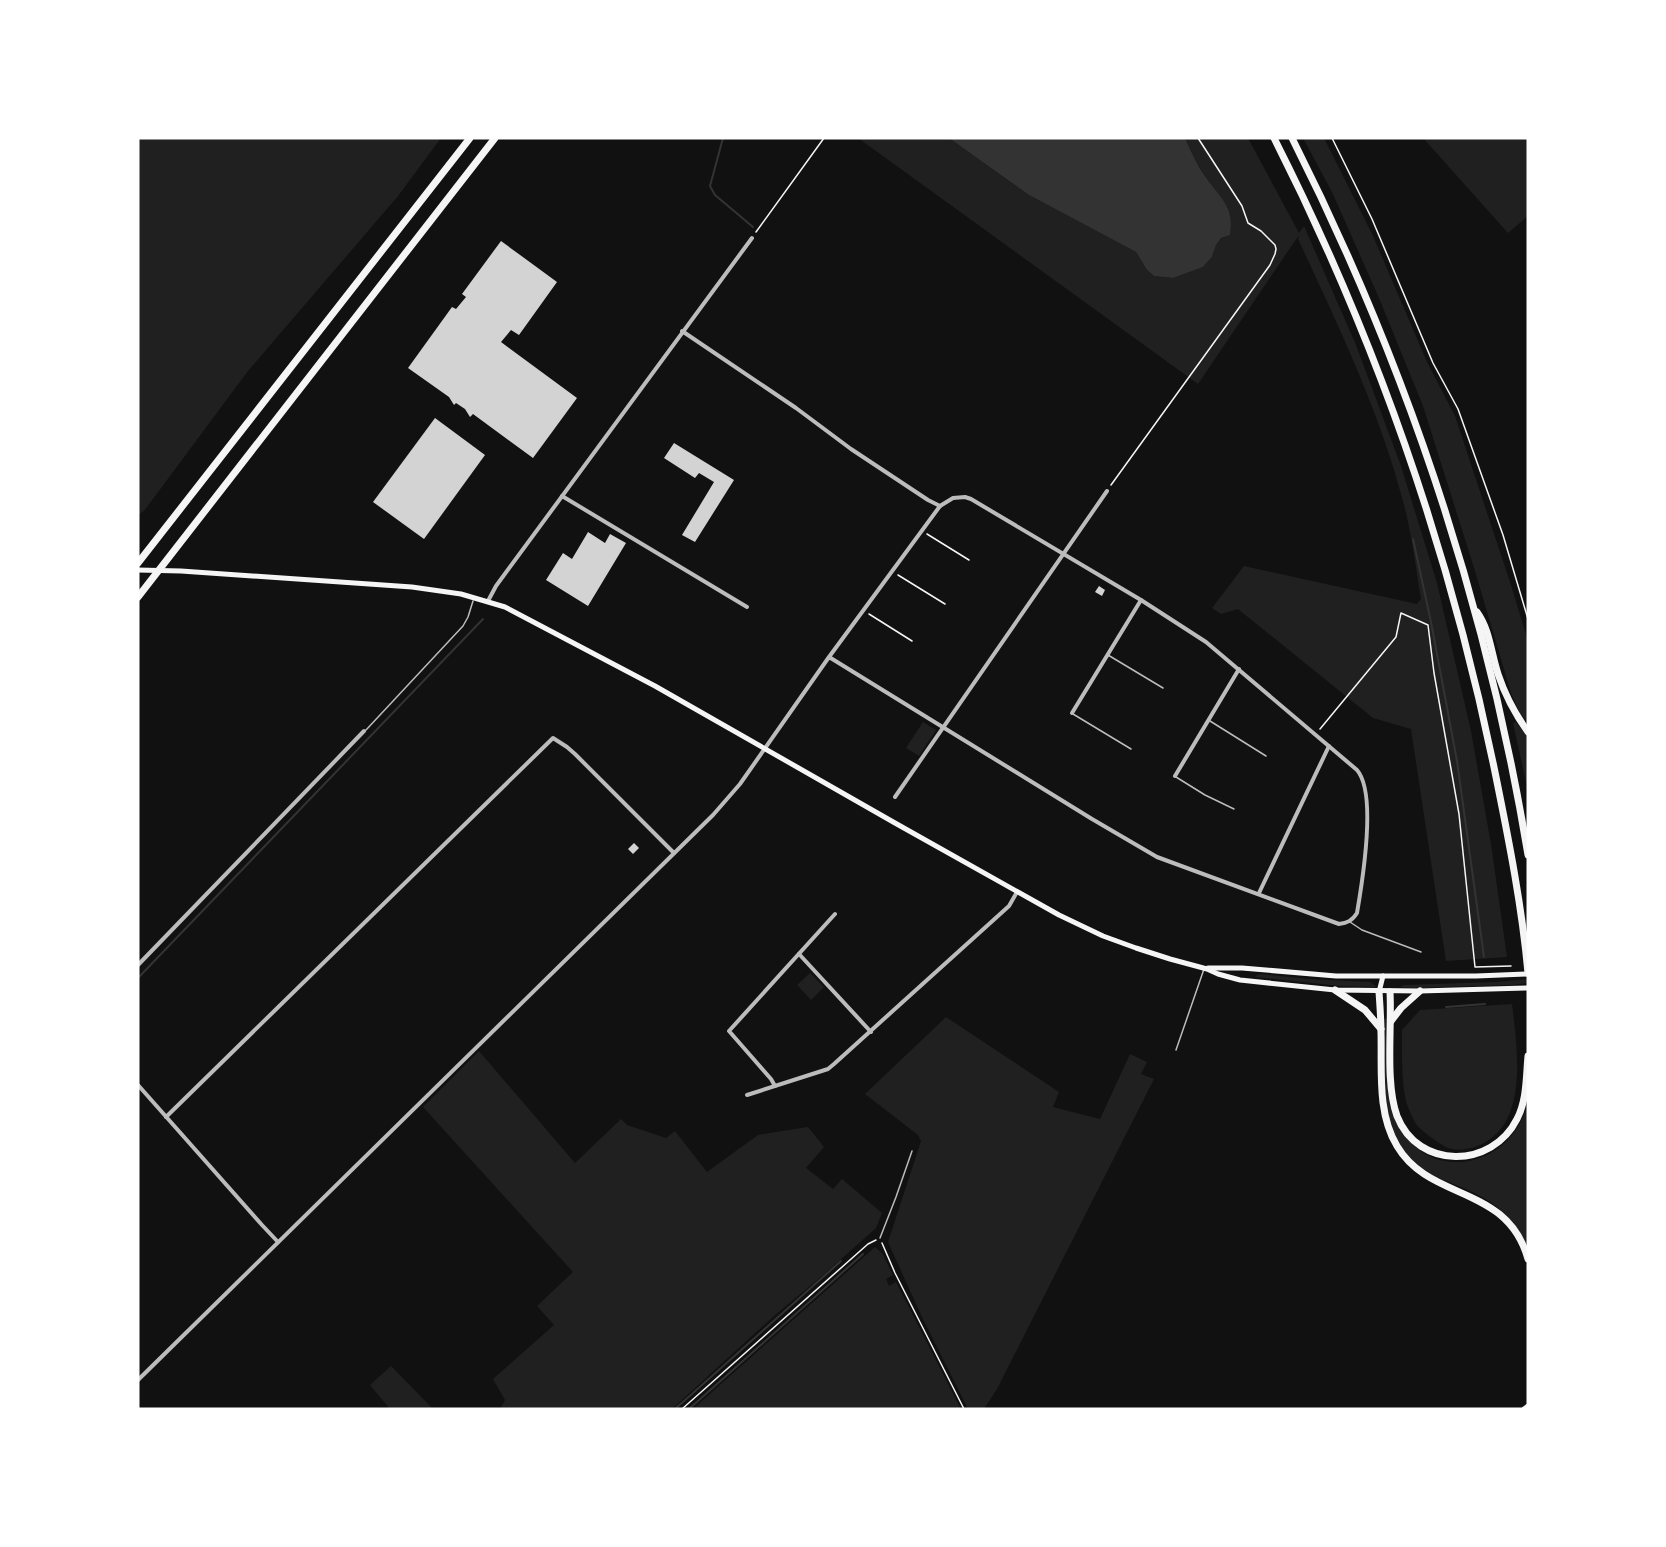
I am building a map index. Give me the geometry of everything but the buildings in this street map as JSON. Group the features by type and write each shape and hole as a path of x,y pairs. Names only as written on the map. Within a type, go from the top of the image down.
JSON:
{"highway":[{"path":"138,563 470,138"},
{"path":"139,596 495,138"},
{"path":"1274,138 1362,326 1397,419 1437,539 1467,645 1484,718 1506,826 1526,947 1528,973"},
{"path":"1292,138 1338,232 1412,412 1474,608 1501,715 1528,855"},
{"path":"1474,608 1485,622 1506,695 1515,715 1528,732"},
{"path":"1335,990 1365,1010 1381,1030"},
{"path":"1379,992 1381,1086 1386,1121 1396,1145 1411,1165 1430,1179 1468,1195 1495,1210 1510,1224 1525,1247 1528,1259"},
{"path":"1390,992 1391,1086 1397,1116 1404,1129 1420,1146 1443,1155 1456,1157 1480,1154 1490,1149 1509,1133 1518,1118 1525,1092 1528,1056"},
{"path":"1391,1021 1401,1008 1420,992"}],"main road":[{"path":"138,570 412,587 474,597 505,607 655,686 1059,915 1103,936 1151,954 1240,980 1335,990 1420,992 1528,988"},
{"path":"1205,968 1242,968 1336,976 1528,973"},
{"path":"1384,976 1390,992"},
{"path":"1379,992 1384,976"},
{"path":"1524,1409 1528,1406"}],"street":[{"path":"488,601 496,586 752,238"},
{"path":"682,331 796,408 851,449 940,506"},
{"path":"895,797 1107,491"},
{"path":"562,496 747,607"},
{"path":"138,1380 713,815 740,784 829,657 921,530 940,506 953,498 971,499 1206,642 1357,770 1364,784 1367,831 1365,863 1357,913 1349,922 1339,924 1157,857 829,657"},
{"path":"1072,713 1140,600"},
{"path":"1175,776 1239,669"},
{"path":"138,965 364,731"},
{"path":"166,1117 553,738 575,754 674,853"},
{"path":"1258,893 1329,746"},
{"path":"747,1095 828,1069 1010,906 1017,892"},
{"path":"775,1086 729,1032 835,914"},
{"path":"799,954 871,1032"},
{"path":"138,1086 278,1242"}],"lane":[{"path":"364,731 463,626 474,597"},
{"path":"1107,654 1163,688"},
{"path":"1072,713 1131,749"},
{"path":"1209,721 1266,756"},
{"path":"1175,776 1205,795 1234,809"},
{"path":"1349,922 1362,930 1421,952"},
{"path":"1176,1050 1205,968"},
{"path":"880,1238 912,1151"}],"path":[{"path":"752,238 824,138"},
{"path":"1107,491 1270,265 1275,254 1275,245 1261,231 1248,223 1242,206 1198,138"},
{"path":"1332,138 1372,219 1433,363 1458,409 1503,535 1528,619"},
{"path":"921,530 969,560"},
{"path":"892,571 945,604"},
{"path":"864,610 912,641"},
{"path":"1315,734 1396,637 1401,613 1428,625 1434,674 1459,814 1476,968 1511,966"},
{"path":"682,1409 868,1244 880,1238 895,1273 964,1409"}],"shaded area":[{"path":"138,138 441,138 398,196 248,371 144,511 138,515"},
{"path":"858,138 949,138 1029,195 1136,252 1147,270 1154,276 1173,278 1203,267 1212,257 1221,238 1230,235 1231,225 1225,203 1202,171 1185,138 1248,138 1299,233 1304,226 1356,345 1401,466 1437,583 1471,731 1491,844 1507,957 1446,961 1411,729 1373,718 1238,609 1221,614 1212,608 1244,566 1417,604 1421,599 1407,517 1383,436 1357,369 1298,239 1299,235 1198,384"},
{"path":"949,138 1185,138 1199,167 1228,209 1230,235 1221,238 1212,257 1203,267 1173,278 1154,276 1147,270 1136,252 1029,195"},
{"path":"1303,138 1324,138 1373,236 1427,362 1455,416 1528,641 1528,723 1520,713 1511,693 1423,406 1332,192"},
{"path":"1423,138 1528,138 1528,216 1508,233"},
{"path":"923,722 936,730 919,756 906,748"},
{"path":"1516,722 1528,738 1528,791 1513,723"},
{"path":"810,973 824,987 811,1000 797,985"},
{"path":"1261,974 1370,982 1377,987 1340,986 1255,977"},
{"path":"1528,979 1528,983 1512,985 1400,987 1404,985"},
{"path":"1512,1004 1517,1076 1516,1091 1508,1117 1498,1132 1484,1143 1467,1149 1448,1148 1418,1126 1408,1107 1403,1080 1402,1030 1420,1010"},
{"path":"946,1017 1059,1092 1053,1107 1100,1119 1130,1054 1147,1062 1141,1074 1154,1079 997,1389 984,1409 968,1409 888,1242 921,1141 918,1135 865,1094"},
{"path":"1388,1018 1387,1072 1392,1111 1411,1143 1429,1156 1448,1162 1469,1161 1489,1154 1506,1142 1520,1124 1528,1101 1528,1249 1516,1227 1498,1208 1484,1198 1414,1163 1397,1141 1391,1128 1385,1098 1384,1019"},
{"path":"479,1051 575,1163 621,1119 627,1125 666,1138 675,1131 707,1172 758,1135 808,1127 824,1147 806,1168 833,1189 842,1179 882,1213 876,1228 774,1316 672,1409 500,1409 505,1400 493,1379 554,1325 537,1306 573,1272 423,1107"},
{"path":"875,1247 882,1253 893,1275 886,1279 889,1286 896,1282 961,1409 693,1409"},
{"path":"391,1366 433,1409 390,1409 370,1385"}],"waterway":[{"path":"723,138 710,186 715,195 753,227"},
{"path":"1413,539 1457,761 1484,957"},
{"path":"138,978 483,619"},
{"path":"1446,1007 1485,1004"},
{"path":"689,1409 863,1254"},
{"path":"675,1409 841,1261"}]}
